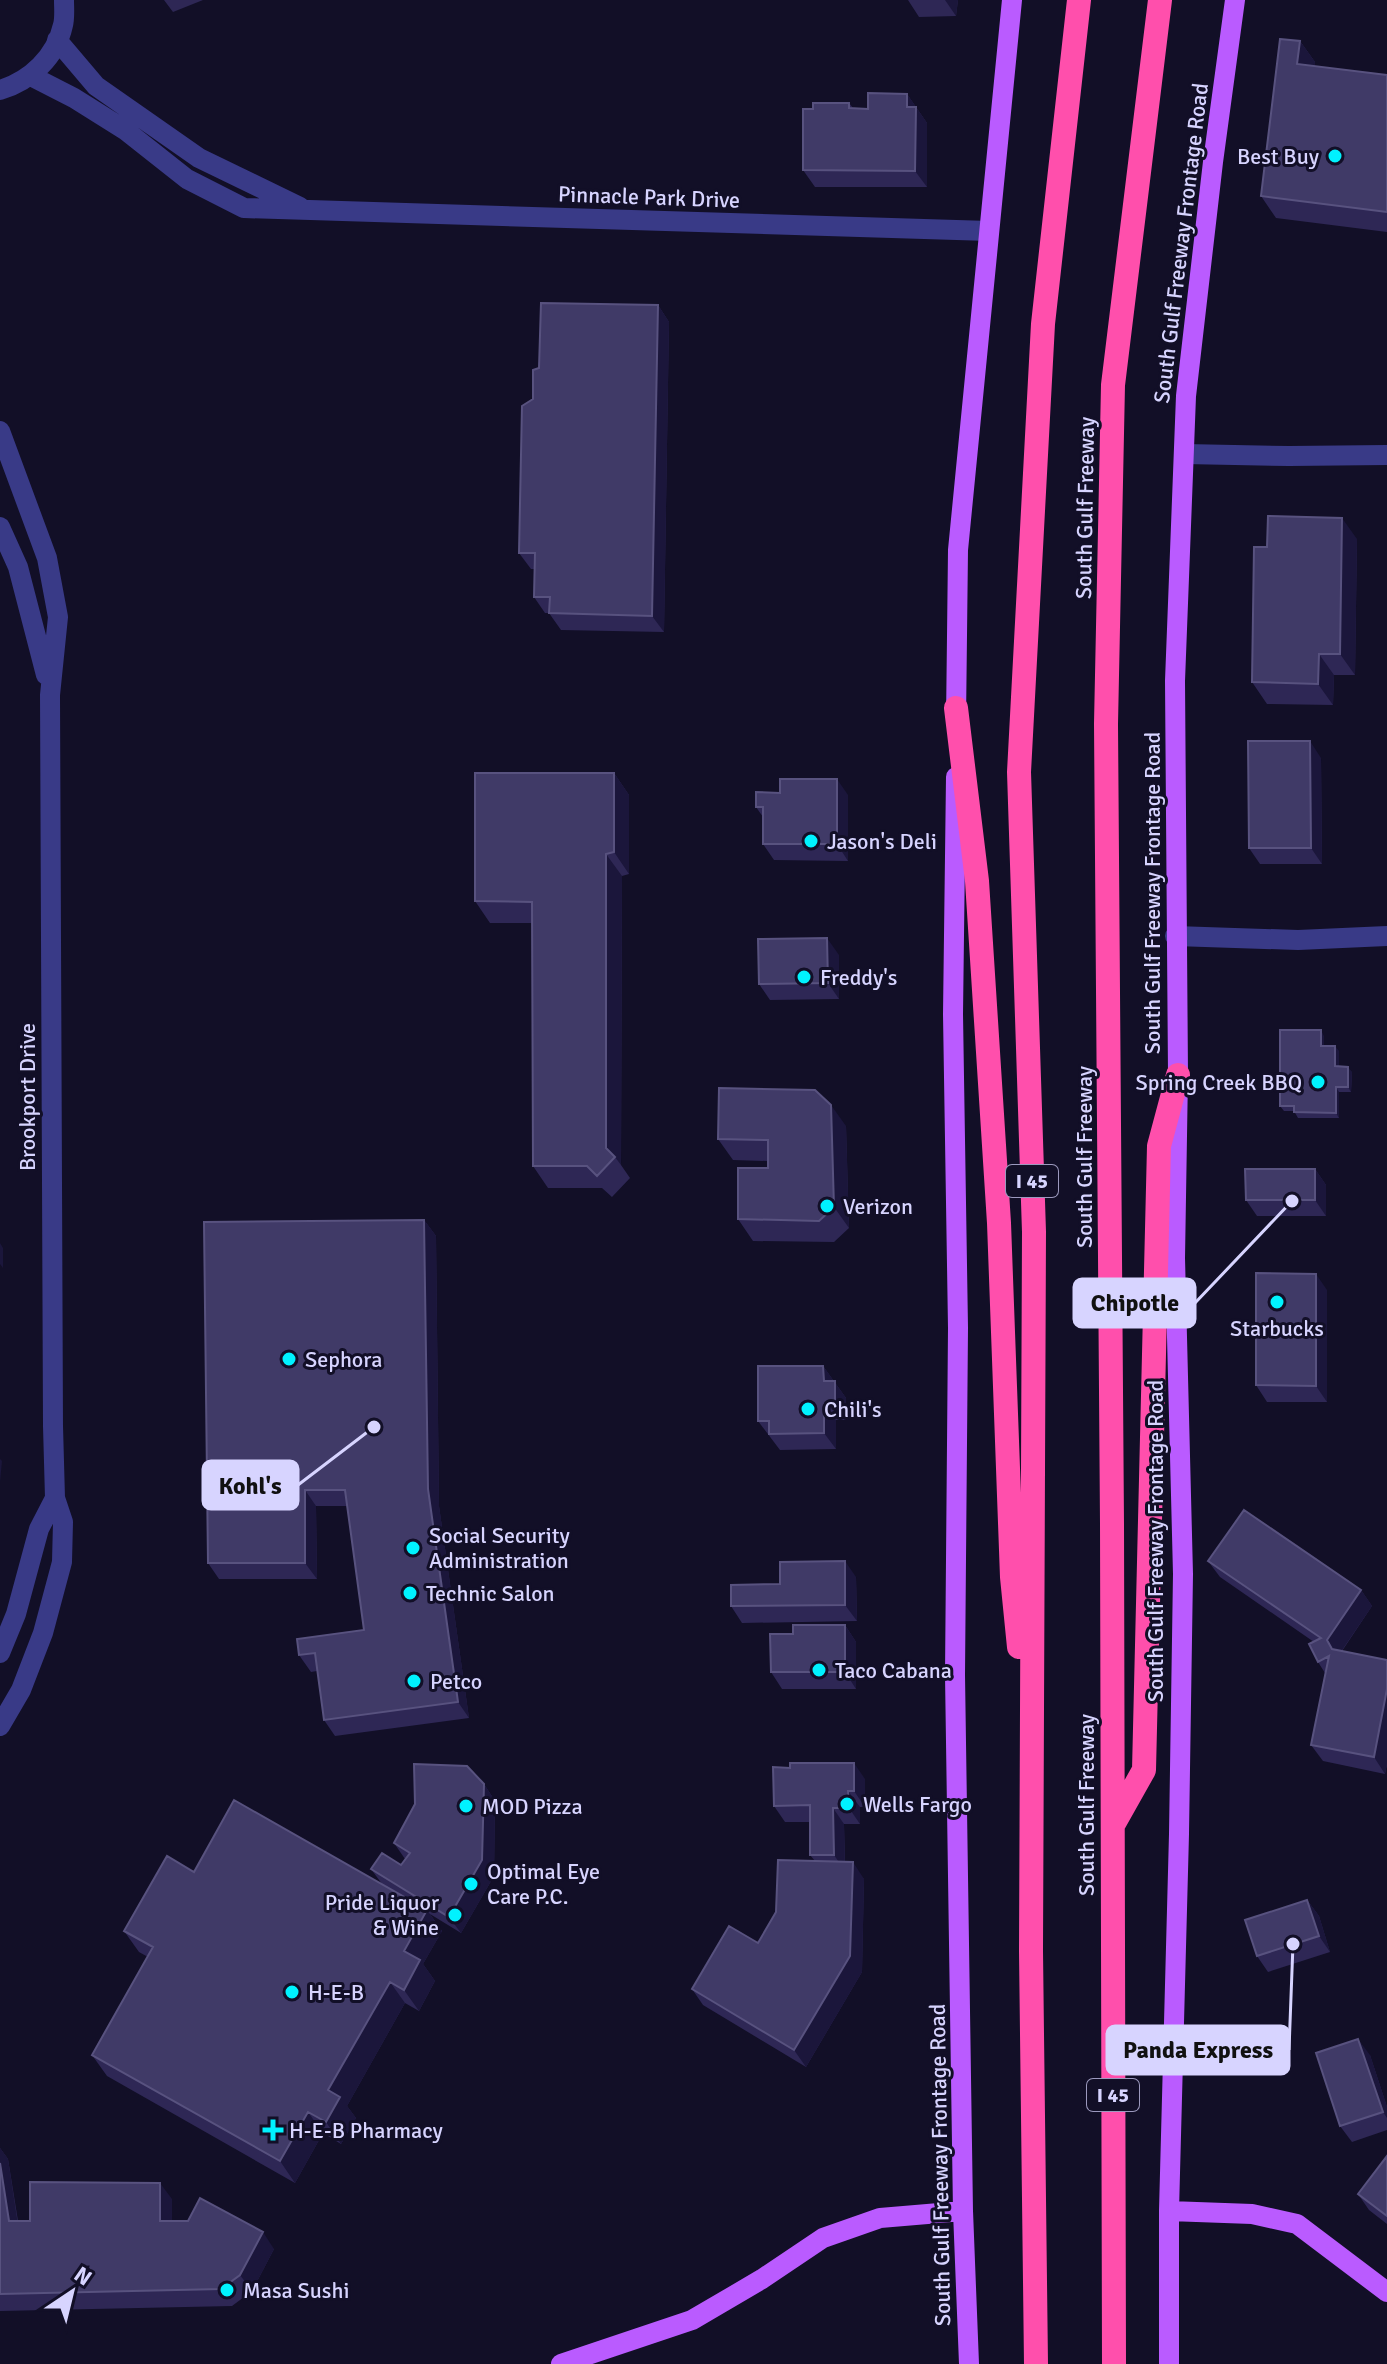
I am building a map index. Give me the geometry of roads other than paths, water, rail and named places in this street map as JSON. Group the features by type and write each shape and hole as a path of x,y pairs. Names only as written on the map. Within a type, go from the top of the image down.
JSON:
{"highway":[{"name":"I 45","path":"1036,2364 1031,1951 1034,1232 1019,772 1043,324 1079,0"},
{"name":"South Gulf Freeway","path":"1114,2364 1106,724 1113,385 1160,0"},
{"path":"956,708 977,881 999,1223 1012,1577 1032,1777"},
{"path":"1112,1827 1144,1770 1159,1146 1178,1075"}],"main road":[{"name":"South Gulf Freeway Frontage Road","path":"969,2364 963,2211 955,1675 958,1328 953,1014 958,550 1012,0"},
{"name":"South Gulf Freeway Frontage Road","path":"1169,2364 1169,2211 1183,1574 1175,1258 1178,1075 1175,681 1186,396 1235,0"},
{"path":"561,2364 692,2320 823,2238 880,2218 963,2211"},
{"path":"1169,2211 1252,2214 1297,2224 1387,2292"}],"street":[{"path":"1,92 31,76 51,54 63,26 64,0"},
{"name":"Pinnacle Park Drive","path":"57,40 96,86 199,158 308,210"},
{"name":"Pinnacle Park Drive","path":"31,76 125,130 187,179 244,208 989,231"},
{"name":"Brookport Drive","path":"0,431 47,558 58,617 50,695 52,1410 55,1498 63,1522 62,1562 43,1633 21,1690 0,1726"},
{"path":"1184,454 1387,455"},
{"name":"Brookport Drive","path":"0,527 18,567 43,656 50,695"},
{"path":"1175,936 1298,940 1387,936"},
{"name":"Brookport Drive","path":"0,1653 16,1614 39,1529 55,1498"}],"place":[{"name":"Best Buy","path":"1335,156"},
{"name":"Jason's Deli","path":"811,841"},
{"name":"Freddy's","path":"804,977"},
{"name":"Spring Creek BBQ","path":"1318,1082"},
{"name":"Chipotle","path":"1292,1201"},
{"name":"Verizon","path":"827,1206"},
{"name":"Starbucks","path":"1277,1302"},
{"name":"Sephora","path":"289,1359"},
{"name":"Chili's","path":"808,1409"},
{"name":"Kohl's","path":"374,1427"},
{"name":"Social Security Administration","path":"413,1548"},
{"name":"Technic Salon","path":"410,1593"},
{"name":"Taco Cabana","path":"819,1670"},
{"name":"Petco","path":"414,1681"},
{"name":"Wells Fargo","path":"847,1804"},
{"name":"MOD Pizza","path":"466,1806"},
{"name":"Optimal Eye Care P.C.","path":"471,1884"},
{"name":"Pride Liquor & Wine","path":"455,1915"},
{"name":"Panda Express","path":"1293,1944"},
{"name":"H-E-B","path":"292,1992"},
{"name":"H-E-B Pharmacy","path":"273,2130"},
{"name":"Masa Sushi","path":"227,2290"}]}
